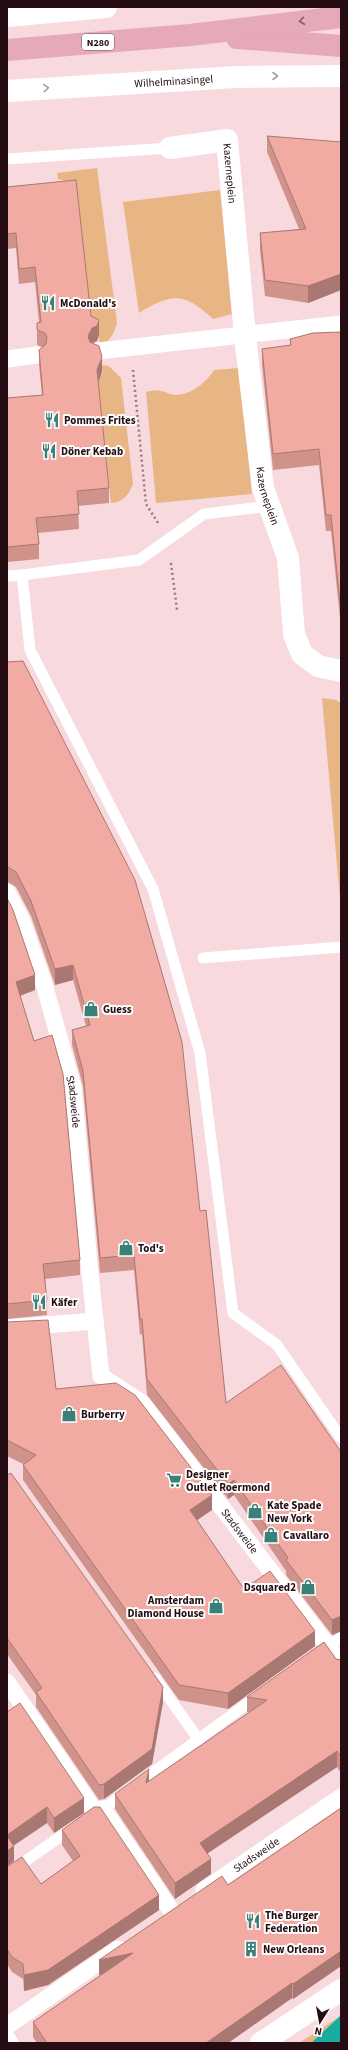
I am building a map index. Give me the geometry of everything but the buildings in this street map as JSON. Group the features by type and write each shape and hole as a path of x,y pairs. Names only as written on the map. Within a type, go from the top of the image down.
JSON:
{"main road":[{"name":"N280","path":"7,50 190,35 341,17"},
{"name":"N280","path":"190,35 341,46"}],"street":[{"path":"7,16 106,7"},
{"name":"Wilhelminasingel","path":"7,91 236,77 341,76"},
{"name":"Kazerneplein","path":"170,148 227,140 245,336 263,488 288,558 294,634 302,654 318,666 341,670"},
{"path":"98,351 245,336 341,324"},
{"path":"7,359 37,355"},
{"name":"Stadsweide","path":"7,892 22,921 44,984 73,1087 101,1376 142,1403 328,1646 341,1666"},
{"path":"7,1328 95,1321"},
{"name":"Stadsweide","path":"7,1682 100,1811 177,1909 341,1798"},
{"path":"7,2026 134,1938"},
{"path":"261,2043 341,1990"},
{"path":"7,2038 10,2043"}],"lane":[{"path":"7,159 170,148"},
{"path":"7,576 139,560 204,514 269,506"},
{"path":"22,575 30,650 153,889 198,1045 233,1313 277,1345 341,1438"},
{"path":"203,958 341,947"},
{"path":"148,1668 199,1740"},
{"path":"7,1874 100,1811 266,1690"}],"path":[{"path":"131,348 146,504 168,540 177,610"}],"shaded area":[{"path":"97,168 117,323 111,337 106,342 99,345 98,337 92,331 77,194 72,183 58,179 57,173"},
{"path":"220,190 232,314 213,319 194,304 178,298 160,302 139,313 123,202"},
{"path":"101,365 109,366 121,378 133,484 125,498 111,503 98,380 103,373"},
{"path":"239,368 252,494 156,503 146,392 163,391 174,395 182,394 198,387 214,370"},
{"path":"322,698 336,700 341,703 341,910"},
{"path":"339,2017 311,2043 299,2043"}],"water":[{"path":"341,2015 341,2043 311,2043 339,2017"}],"place":[{"name":"McDonald's","path":"48,303"},
{"name":"Pommes Frites","path":"52,420"},
{"name":"Döner Kebab","path":"49,451"},
{"name":"Guess","path":"91,1009"},
{"name":"Tod's","path":"126,1248"},
{"name":"Käfer","path":"39,1302"},
{"name":"Burberry","path":"69,1414"},
{"name":"Designer Outlet Roermond","path":"174,1480"},
{"name":"Kate Spade New York","path":"255,1511"},
{"name":"Cavallaro","path":"271,1535"},
{"name":"Dsquared2","path":"308,1587"},
{"name":"Amsterdam Diamond House","path":"216,1606"},
{"name":"The Burger Federation","path":"253,1921"},
{"name":"New Orleans","path":"251,1949"}]}
